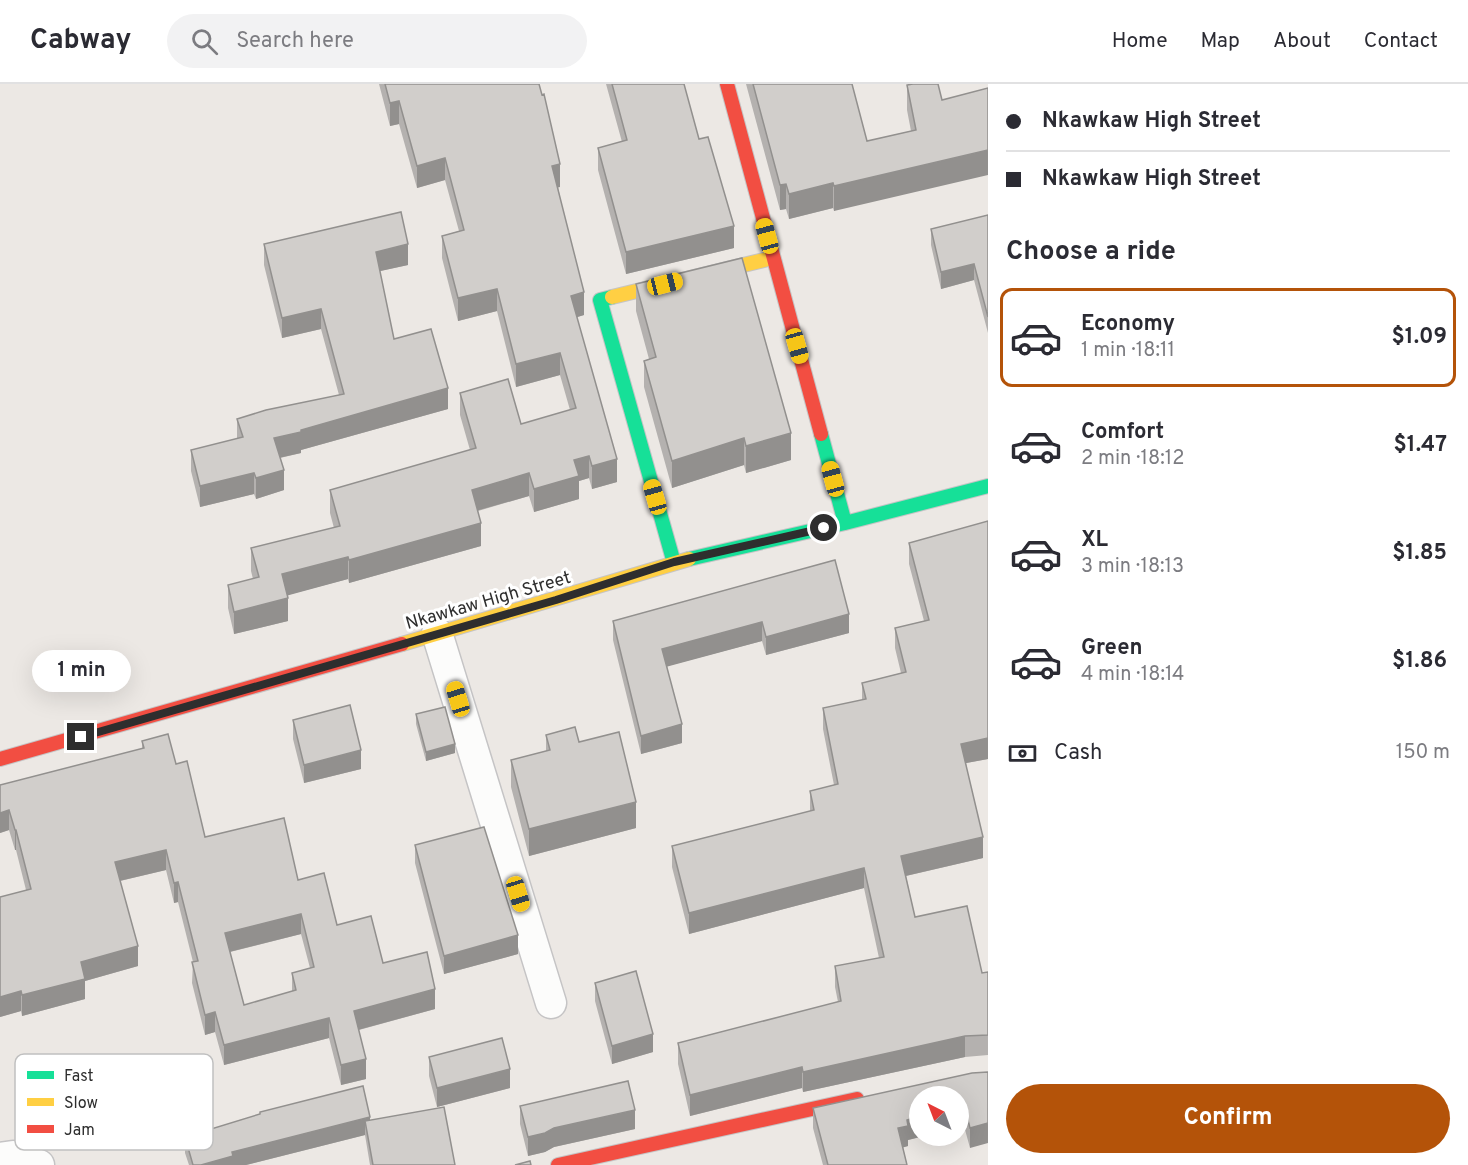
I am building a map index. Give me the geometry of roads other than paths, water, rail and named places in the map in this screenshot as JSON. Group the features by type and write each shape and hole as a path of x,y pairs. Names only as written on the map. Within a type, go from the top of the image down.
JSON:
{"street":[{"path":"727,84 845,523"},
{"path":"674,562 600,300 772,258"},
{"name":"Nkawkaw High Street","path":"0,759 556,600 674,562 845,523 988,486"},
{"path":"437,633 551,1003"},
{"path":"558,1165 865,1098"},
{"path":"0,1158 13,1156 39,1165"}]}
